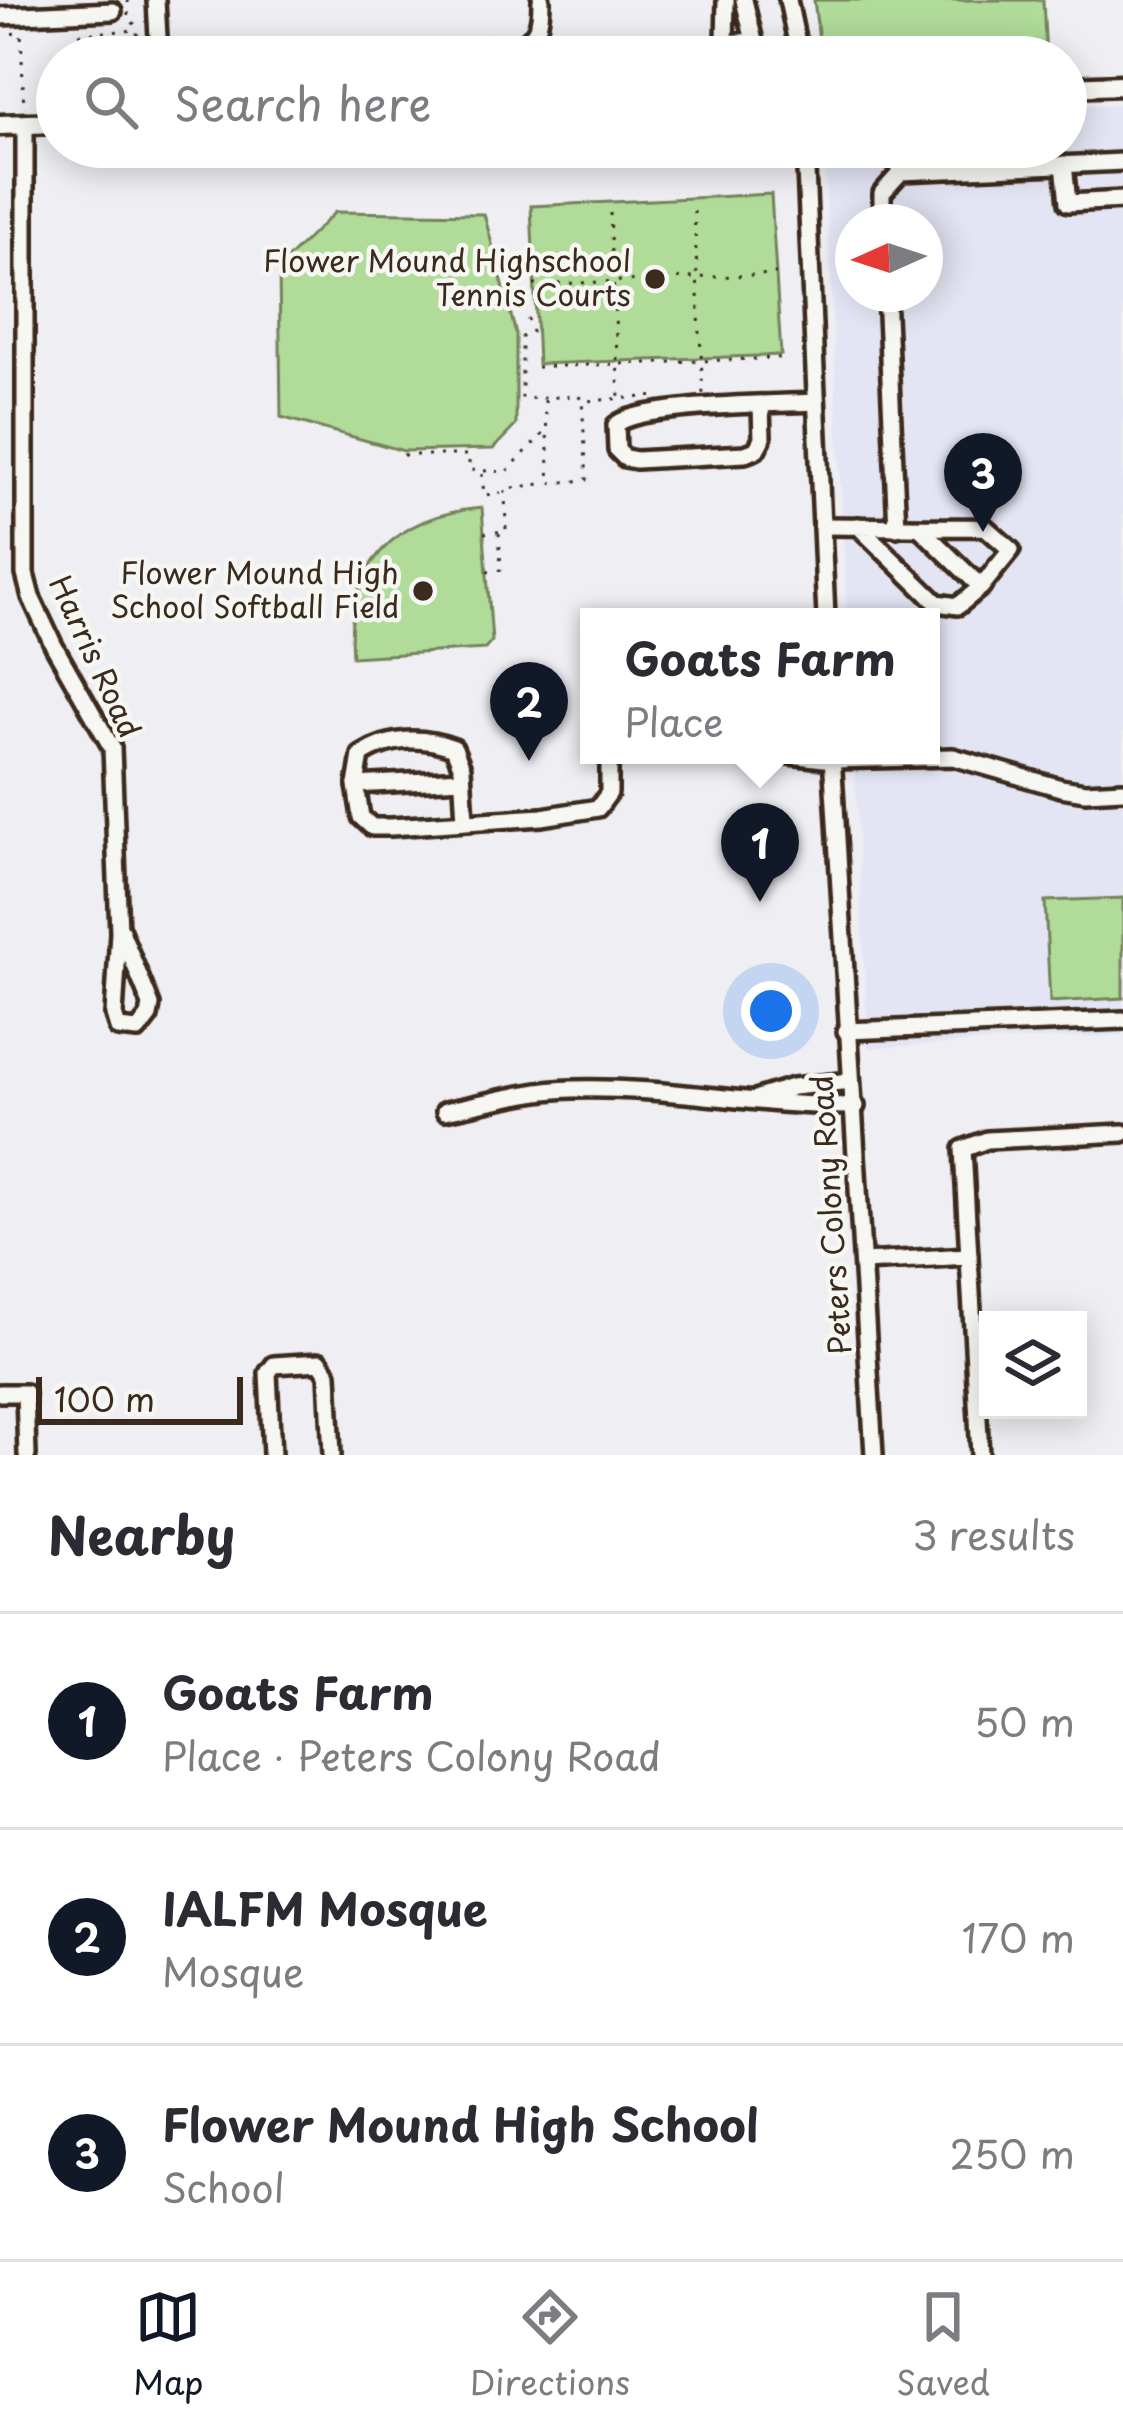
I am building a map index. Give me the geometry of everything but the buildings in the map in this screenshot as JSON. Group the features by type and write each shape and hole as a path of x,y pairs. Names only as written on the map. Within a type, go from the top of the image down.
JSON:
{"main road":[{"path":"1087,86 1123,85"},
{"path":"0,125 24,117 36,119"}],"street":[{"path":"156,0 158,36"},
{"path":"535,36 540,26 541,0"},
{"path":"725,36 726,0"},
{"path":"744,0 753,36"},
{"path":"788,0 796,36"},
{"path":"0,16 113,11"},
{"name":"Harris Road","path":"24,117 25,574 54,646 112,748 118,926 114,1015 118,1028 138,1030 151,1005 118,926"},
{"path":"1087,164 1123,163"},
{"path":"806,168 826,608"},
{"path":"882,204 882,193 901,172 982,168"},
{"path":"1064,168 1068,203 1123,200"},
{"path":"887,312 897,528"},
{"path":"761,405 762,439 756,450 745,454 637,460 617,450 616,425 624,417 703,409 761,405 816,402"},
{"path":"822,526 858,526 897,528 985,527 1012,550 958,606 937,603 858,526"},
{"path":"920,528 981,587"},
{"path":"465,821 454,748 432,740 380,742 361,755 356,785 361,817 372,826 542,817 598,808 609,793 609,764"},
{"path":"940,758 1061,788 1123,790"},
{"name":"Peters Colony Road","path":"833,764 874,1455"},
{"path":"356,785 462,779"},
{"path":"846,1031 1123,1020"},
{"path":"758,1098 793,1087 850,1081"},
{"path":"445,1111 566,1089 758,1098 794,1107 856,1106"},
{"path":"980,1455 963,1148 987,1140 1123,1133"},
{"path":"865,1262 969,1256"},
{"path":"272,1455 268,1372 274,1365 320,1362 328,1374 332,1455"},
{"path":"0,1393 25,1393 27,1455"}],"path":[{"path":"128,0 128,17 136,36"},
{"path":"77,36 136,30"},
{"path":"0,34 21,33 24,117"},
{"path":"694,211 703,409"},
{"path":"610,213 620,399"},
{"path":"534,285 776,274"},
{"path":"524,307 532,332 522,337 522,399 661,396"},
{"path":"537,367 781,358"},
{"path":"545,398 550,482"},
{"path":"482,471 484,495 503,493 510,486 587,480 582,399"},
{"path":"403,455 469,455 469,470 506,472 547,430"},
{"path":"484,533 506,531 503,493"},
{"path":"487,572 501,570 499,532"}],"shaded area":[{"path":"1123,104 1123,1035 868,1048 854,764 940,764 940,608 847,608 825,168 1087,168 1087,105"}],"green space":[{"path":"814,0 1043,0 1045,36 818,36"},
{"name":"Flower Mound Highschool Tennis Courts","path":"771,194 781,355 538,364 531,206"},
{"path":"335,212 484,214 516,334 516,425 493,449 404,451 281,417 279,267"},
{"name":"Flower Mound High School Softball Field","path":"482,508 492,641 485,649 352,657 357,597 381,551 423,522"},
{"path":"1123,898 1123,998 1050,1002 1045,901"}],"place":[{"name":"Flower Mound Highschool Tennis Courts","path":"655,279"},
{"name":"Flower Mound High School","path":"983,532"},
{"name":"Flower Mound High School Softball Field","path":"423,591"},
{"name":"IALFM Mosque","path":"529,761"},
{"name":"Goats Farm","path":"760,902"}]}
